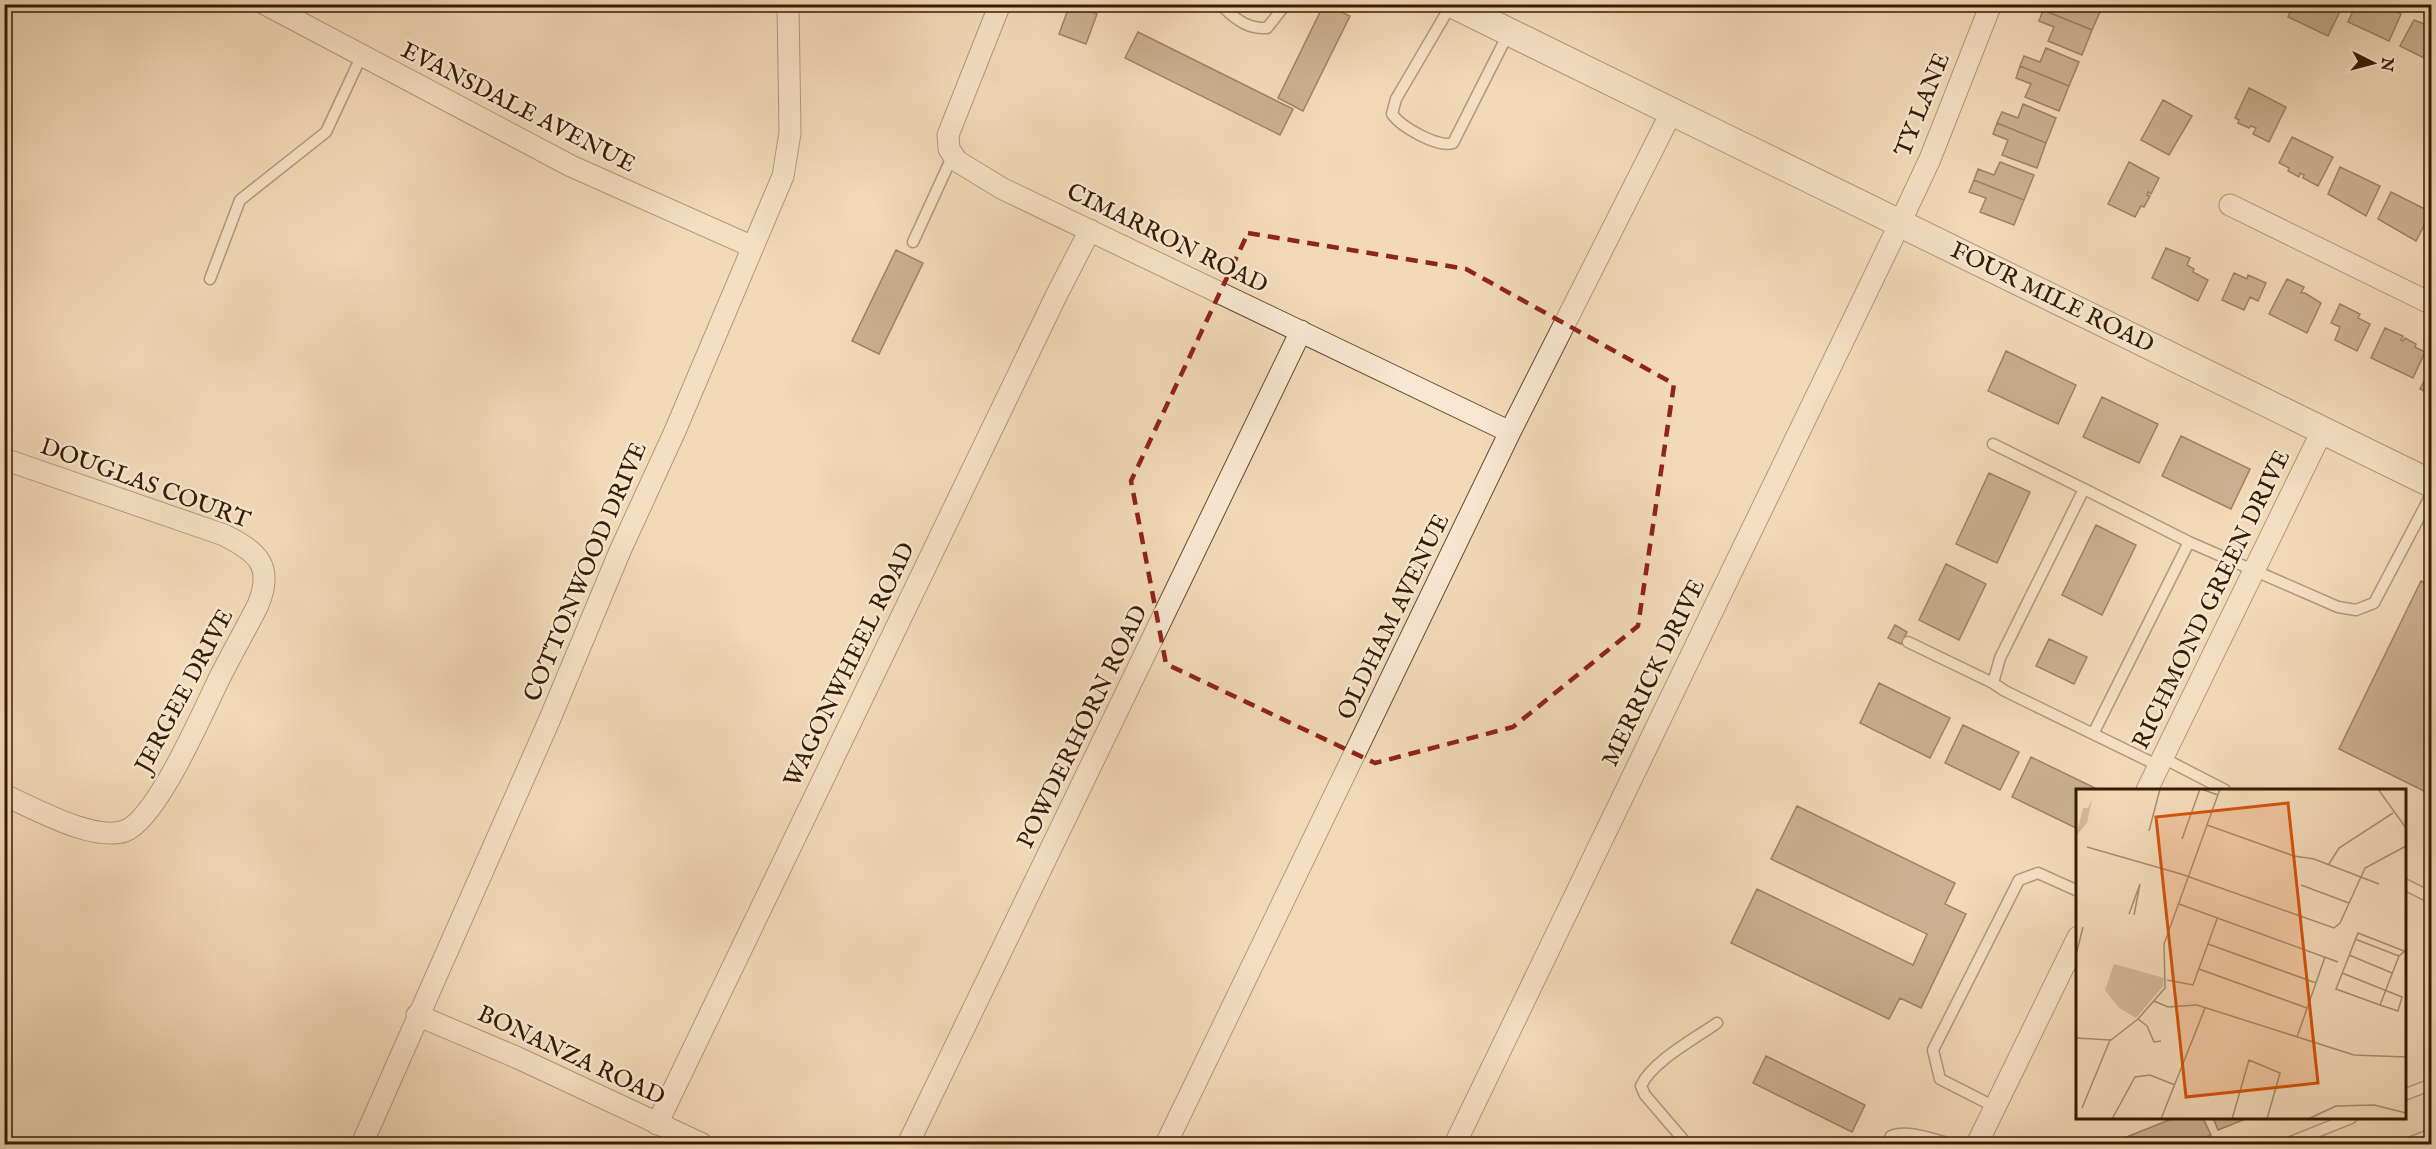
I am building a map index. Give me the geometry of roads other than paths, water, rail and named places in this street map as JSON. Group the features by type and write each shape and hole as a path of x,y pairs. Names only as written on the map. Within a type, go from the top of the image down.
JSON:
{"street":[{"name":"EVANSDALE AVENUE","path":"266,4 361,57 571,166 753,247"},
{"name":"COTTONWOOD DRIVE","path":"362,1144 417,1015 549,721 783,176 788,155 790,88 788,4"},
{"path":"953,155 949,149 950,128 1000,4"},
{"name":"FOUR MILE ROAD","path":"1451,4 2432,484"},
{"name":"TY LANE","path":"1900,223 1930,159 1991,4"},
{"name":"OLDHAM AVENUE","path":"1166,1144 1510,432 1671,113"},
{"name":"CIMARRON ROAD","path":"953,155 969,170 1510,432"},
{"path":"2230,205 2432,304"},
{"name":"MERRICK DRIVE","path":"1455,1144 1900,223"},
{"name":"WAGONWHEEL ROAD","path":"657,1124 1057,294 1090,230"},
{"name":"POWDERHORN ROAD","path":"908,1144 1211,522 1301,331"},
{"name":"RICHMOND GREEN DRIVE","path":"2148,789 2322,431"},
{"name":"DOUGLAS COURT","path":"4,459 224,535 251,551 262,564"},
{"name":"JERGEE DRIVE","path":"4,795 85,828 108,833 125,831 150,808 168,780 258,605 266,576 262,564"},
{"path":"1977,1144 2072,964 2076,946"},
{"name":"BONANZA ROAD","path":"417,1015 518,1058 702,1144"}],"lane":[{"path":"1225,4 1225,9 1238,21 1255,29 1267,28 1286,4"},
{"path":"1451,4 1396,99 1392,114 1397,122 1439,144 1453,143 1509,32"},
{"path":"210,279 240,200 326,132 361,57"},
{"path":"913,242 953,155"},
{"path":"1993,444 2189,542 2338,607 2356,610 2374,603 2432,493"},
{"path":"1993,682 2000,657 2084,489"},
{"path":"2093,734 2189,542"},
{"path":"1908,642 1993,682 2005,691 2093,734 2223,789"},
{"path":"1995,1107 1940,1079 1933,1050 2019,880 2038,873 2076,890"},
{"path":"2406,885 2432,898"},
{"path":"1687,1144 1645,1095 1641,1086 1644,1079 1655,1068 1718,1023"},
{"path":"2406,1094 2432,1084"},
{"path":"2286,1144 2348,1119"},
{"path":"1887,1144 1891,1136 1897,1133 1951,1144"},
{"path":"2407,1144 2432,1134"}]}
